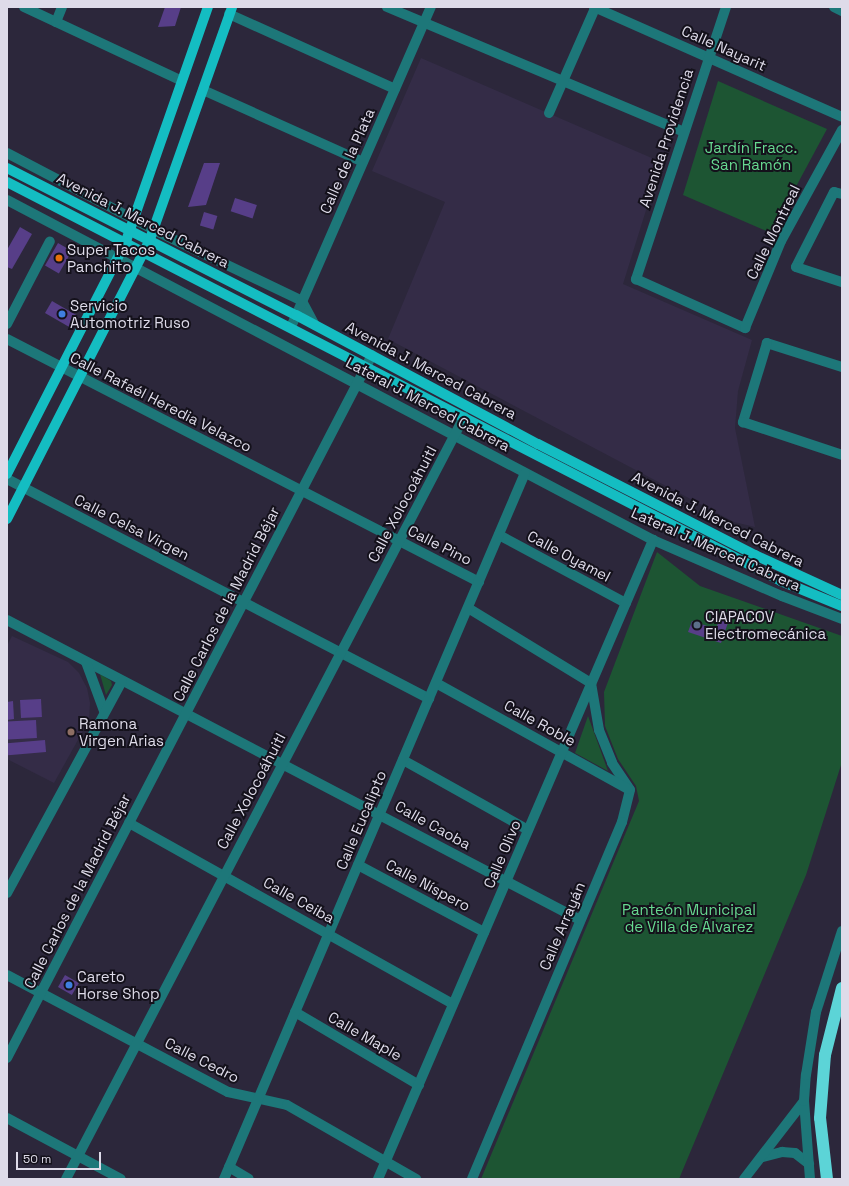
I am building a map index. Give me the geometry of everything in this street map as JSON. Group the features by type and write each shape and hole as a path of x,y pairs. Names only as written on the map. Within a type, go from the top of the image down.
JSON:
{"highway":[{"path":"827,1179 821,1110 825,1055 842,988"}],"main road":[{"path":"7,474 126,241 208,7"},
{"path":"7,519 24,488 79,376 145,251 231,11"},
{"name":"Avenida J. Merced Cabrera","path":"7,168 130,230 152,234 296,315 538,444 755,555 842,595"},
{"name":"Avenida J. Merced Cabrera","path":"7,182 126,241 781,582 842,606"}],"street":[{"path":"24,7 182,81"},
{"path":"56,22 62,7"},
{"path":"387,7 684,132"},
{"name":"Calle de la Plata","path":"291,327 431,7"},
{"path":"549,113 594,7"},
{"name":"Calle Nayarit","path":"594,7 842,116"},
{"name":"Avenida Providencia","path":"636,279 726,7"},
{"path":"834,7 842,11"},
{"path":"231,11 395,89"},
{"path":"203,90 363,162"},
{"name":"Calle Montreal","path":"636,279 745,328 782,241 842,130"},
{"path":"7,153 134,219 152,234 302,301 315,325"},
{"path":"842,194 834,192 796,267 842,282"},
{"name":"Lateral J. Merced Cabrera","path":"7,200 455,434 525,473 653,540 782,596 842,619"},
{"path":"7,324 50,241"},
{"name":"Calle Rafaél Heredia Velazco","path":"7,339 302,491"},
{"path":"842,367 767,343 743,422 842,455"},
{"name":"Calle Carlos de la Madrid Béjar","path":"7,1058 372,355"},
{"name":"Calle Xolocoáhuitl","path":"66,1179 464,417"},
{"name":"Calle Eucalipto","path":"224,1179 525,473"},
{"name":"Calle Celsa Virgen","path":"7,479 244,602"},
{"name":"Calle Pino","path":"302,491 479,582"},
{"name":"Calle Oyamel","path":"499,535 626,603"},
{"name":"Calle Olivo","path":"378,1179 653,540"},
{"path":"244,602 429,699"},
{"path":"468,608 591,683 599,730 612,763 630,790"},
{"name":"Calle Caoba","path":"7,620 185,715 380,814 580,920"},
{"path":"86,662 104,711"},
{"path":"7,893 104,711 122,681"},
{"name":"Calle Roble","path":"436,683 630,790"},
{"path":"403,760 528,830"},
{"name":"Calle Arrayán","path":"472,1179 622,822 630,790"},
{"name":"Calle Ceiba","path":"129,823 453,1004"},
{"name":"Calle Níspero","path":"358,865 484,932"},
{"path":"810,1179 804,1101 816,1012 842,931"},
{"name":"Calle Cedro","path":"7,975 228,1092 287,1105 385,1163 416,1179"},
{"name":"Calle Maple","path":"295,1012 419,1085"},
{"path":"745,1179 804,1101"},
{"path":"7,1118 121,1179"},
{"path":"763,1157 782,1152 795,1153 809,1164"},
{"path":"229,1167 249,1179"}],"shaded area":[{"path":"421,58 661,162 623,284 752,340 738,391 735,428 755,527 734,522 388,339 445,202 372,171"},
{"path":"12,636 68,662 79,673 87,688 90,703 89,720 54,783 7,759 7,646"}],"green space":[{"name":"Jardín Fracc. San Ramón","path":"718,81 827,129 771,233 683,195"},
{"name":"Panteón Municipal de Villa de Álvarez","path":"657,552 700,586 842,636 842,762 806,875 679,1179 481,1179 639,801 636,786 618,759 605,726 604,692"},
{"path":"100,674 111,681 112,685 106,695"},
{"path":"588,716 608,771 575,753"}],"building":[{"path":"165,7 181,7 175,26 158,27"},
{"path":"204,163 220,163 206,205 188,207"},
{"path":"235,198 257,205 253,218 231,211"},
{"path":"204,212 217,216 213,229 200,225"},
{"path":"20,227 32,234 12,269 7,267 7,250"},
{"name":"Super Tacos Panchito","path":"58,243 72,251 59,274 45,266"},
{"name":"Servicio Automotriz Ruso","path":"52,301 78,316 71,328 45,313"},
{"name":"CIAPACOV Electromecánica","path":"722,611 731,614 721,643 688,632 692,621 716,629"},
{"path":"41,699 42,717 21,718 20,700"},
{"path":"13,701 14,719 7,720 7,702"},
{"path":"36,720 37,738 8,739 7,722"},
{"path":"45,740 46,752 8,755 7,743"},
{"name":"Careto Horse Shop","path":"65,975 79,983 72,995 58,987"}],"place":[{"name":"Super Tacos Panchito","path":"59,258"},
{"name":"Servicio Automotriz Ruso","path":"62,314"},
{"name":"CIAPACOV Electromecánica","path":"697,625"},
{"name":"Ramona Virgen Arias","path":"71,732"},
{"name":"Careto Horse Shop","path":"69,985"}]}
